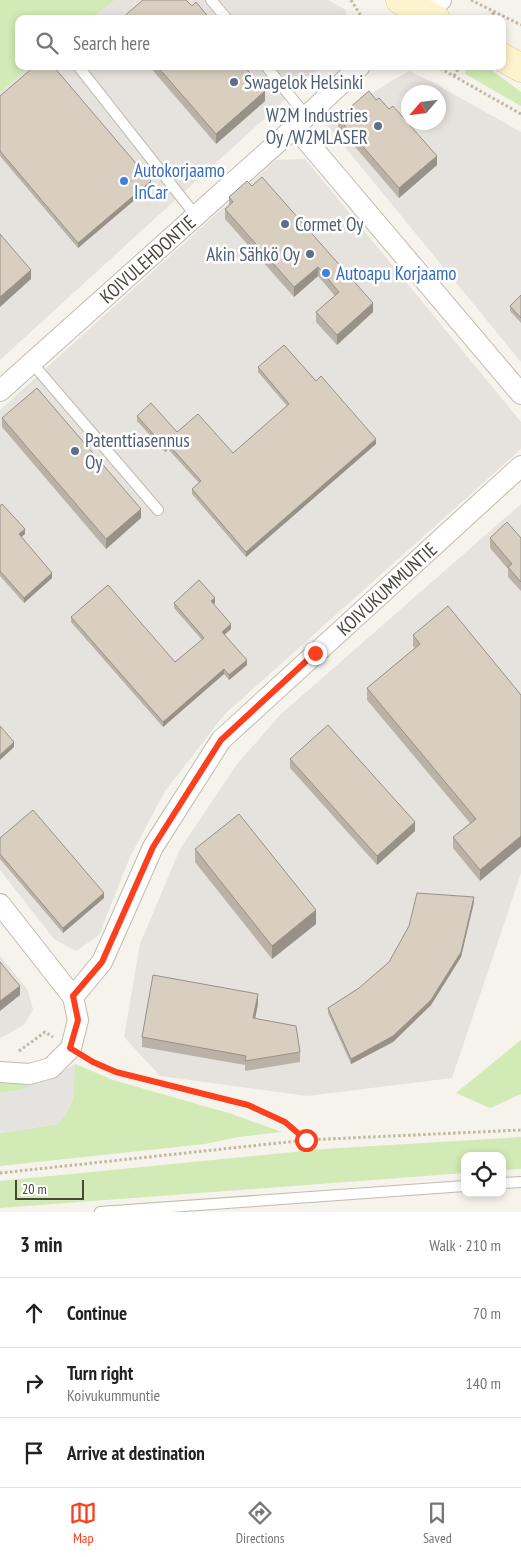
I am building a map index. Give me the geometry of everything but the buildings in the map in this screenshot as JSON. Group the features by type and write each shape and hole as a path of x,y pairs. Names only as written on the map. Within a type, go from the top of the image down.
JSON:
{"main road":[{"path":"400,0 430,13"},
{"path":"506,59 521,68"}],"street":[{"name":"KOIVULEHDONTIE","path":"0,392 301,122 356,70"},
{"path":"301,122 521,394"},
{"name":"KOIVUKUMMUNTIE","path":"73,996 102,962 153,847 221,740 521,466"},
{"path":"0,904 73,996 78,1020 70,1048 51,1068 29,1074 0,1072"}],"lane":[{"path":"211,0 224,15"},
{"path":"81,70 196,216"},
{"path":"268,70 301,122"},
{"path":"32,363 158,510"},
{"path":"506,1183 521,1182"},
{"path":"100,1212 461,1186"}],"path":[{"path":"353,0 361,15"},
{"path":"471,0 500,15"},
{"path":"506,18 521,26"},
{"path":"443,70 521,114"},
{"path":"454,76 458,70"},
{"path":"15,1054 45,1032 93,1062 116,1072 248,1105 285,1122 306,1140"},
{"path":"0,1173 306,1140 521,1130"}],"shaded area":[{"path":"115,0 328,0 346,10 347,15 95,15"},
{"path":"26,70 318,70 0,360 0,92"},
{"path":"409,71 437,85 401,85 401,130 446,130 446,90 521,132 521,362 326,124"},
{"path":"305,159 521,422 521,449 225,714 165,791 130,857 99,935 76,951 54,939 0,870 0,410 276,160"},
{"path":"521,504 521,873 452,1078 307,1096 160,1076 124,1037 140,944 180,849 237,764 281,714"},
{"path":"0,956 27,989 33,1009 24,1025 0,1038"},
{"path":"75,1064 73,1098 68,1110 58,1124 0,1133 0,1093 26,1089 30,1084 53,1077"}],"green space":[{"path":"0,0 115,0 95,15 15,15 15,70 26,70 0,92"},
{"path":"465,70 491,70 521,92 521,106 467,75"},
{"path":"521,1040 521,1094 490,1108 456,1093"},
{"path":"75,1064 113,1080 232,1114 282,1132 238,1137 205,1144 0,1166 0,1133 58,1124 68,1110 73,1098"},
{"path":"0,1081 30,1084 26,1089 0,1093"},
{"path":"521,1137 521,1169 506,1170 506,1152 461,1152 461,1173 0,1208 0,1181 324,1149"}],"place":[{"name":"Swagelok Helsinki","path":"234,82"},
{"name":"W2M Industries Oy /W2MLASER","path":"378,126"},
{"name":"Autokorjaamo InCar","path":"124,181"},
{"name":"Cormet Oy","path":"285,224"},
{"name":"Akin Sähkö Oy","path":"310,254"},
{"name":"Autoapu Korjaamo","path":"326,273"},
{"name":"Patenttiasennus Oy","path":"75,451"}],"route":[{"path":"306,1140 285,1122 248,1105 116,1072 93,1062 70,1048 78,1020 73,996 102,962 153,847 221,740 315,653"}]}
